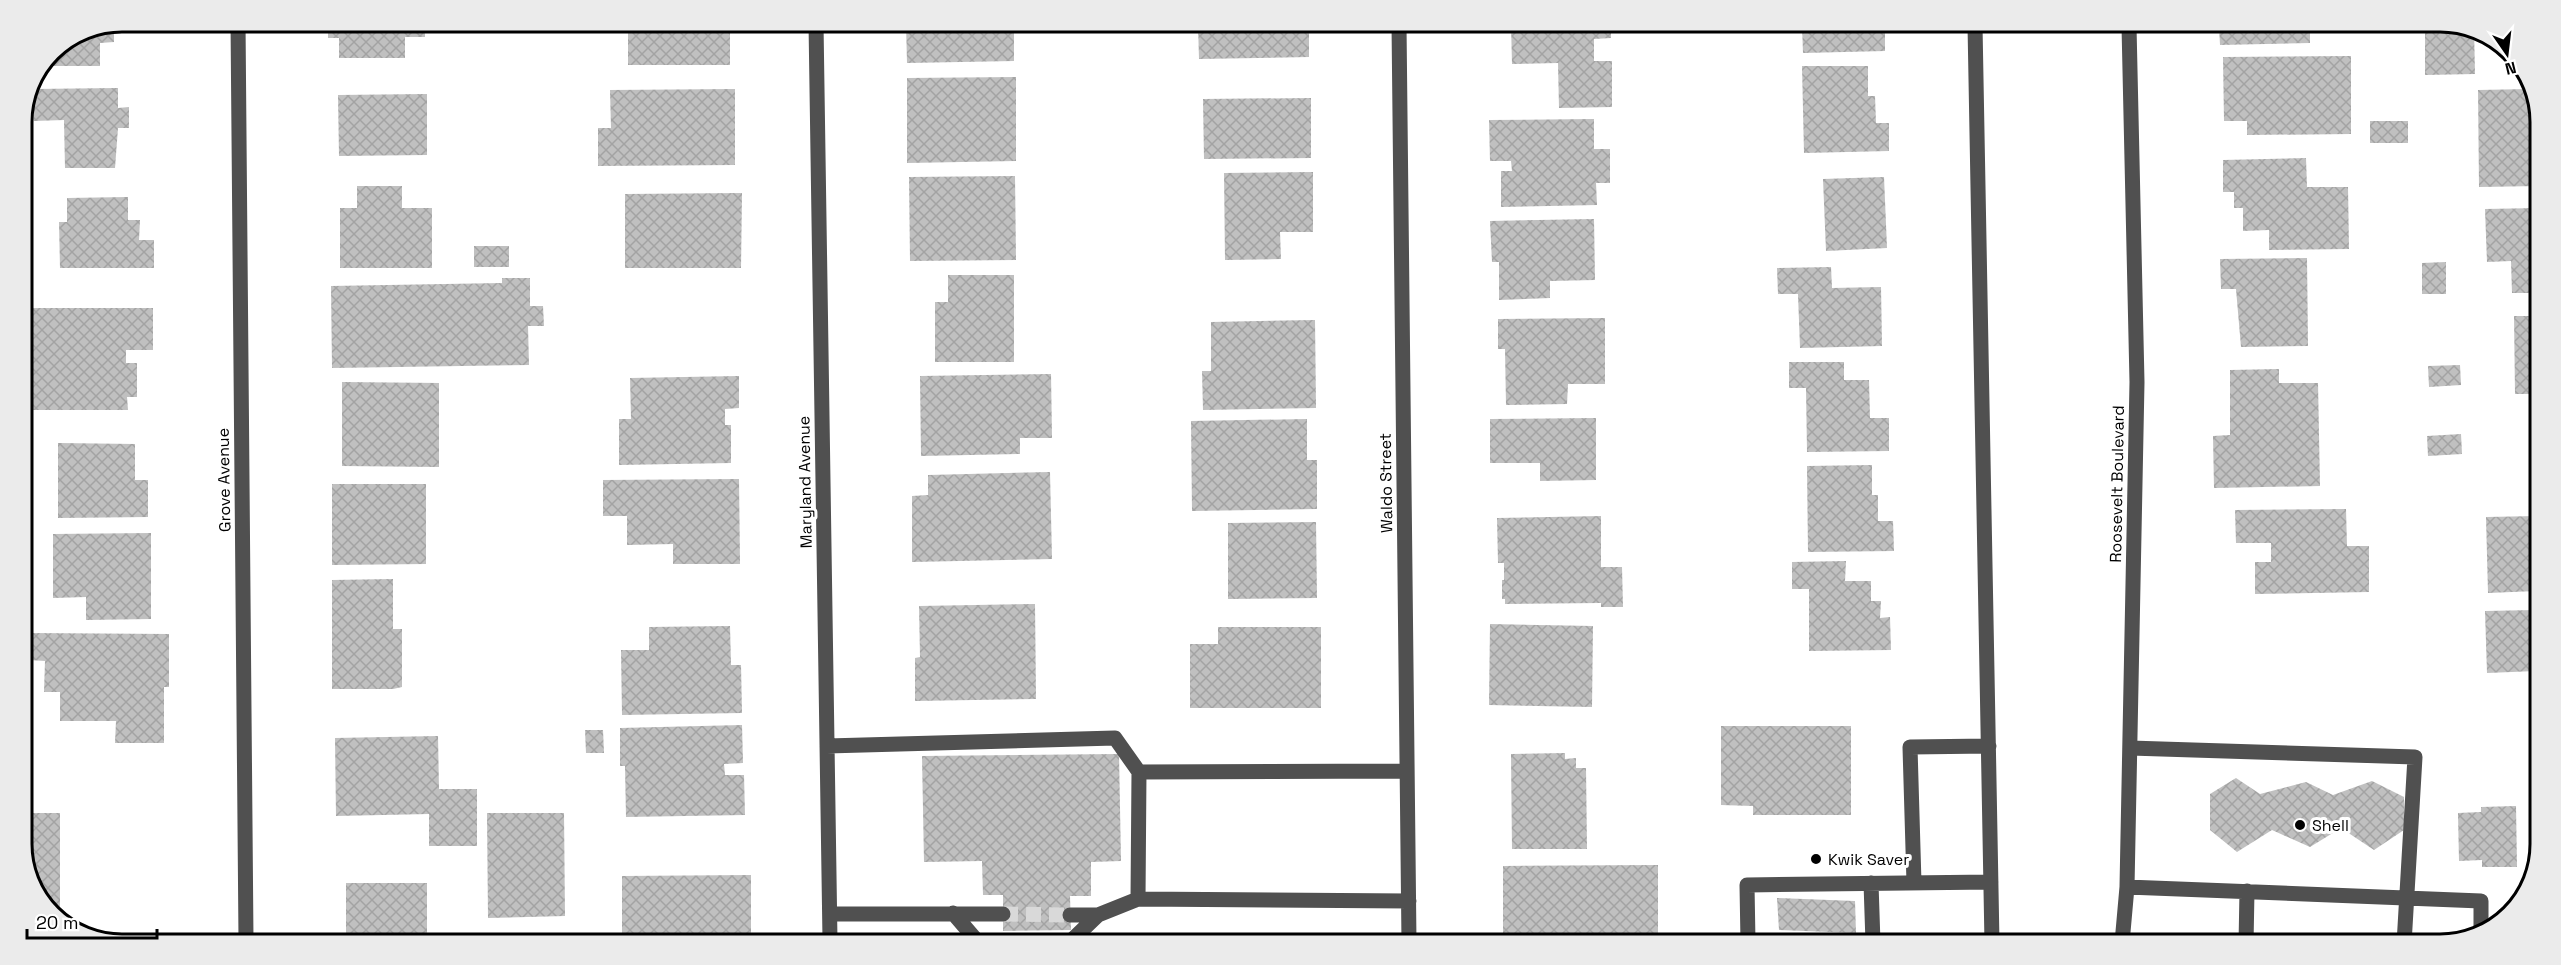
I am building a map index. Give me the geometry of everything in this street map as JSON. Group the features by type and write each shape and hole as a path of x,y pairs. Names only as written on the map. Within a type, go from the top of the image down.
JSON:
{"street":[{"name":"Grove Avenue","path":"238,32 246,934"},
{"name":"Maryland Avenue","path":"816,32 830,934"},
{"name":"Waldo Street","path":"1400,32 1409,934"},
{"path":"1975,32 1992,934"},
{"name":"Roosevelt Boulevard","path":"2123,934 2127,887 2137,382 2129,32"},
{"path":"827,746 1115,738 1139,772 1138,899"},
{"path":"1914,883 1910,747 1989,746"},
{"path":"2130,748 2415,757 2404,934"},
{"path":"1139,772 1407,771"},
{"path":"1748,934 1747,885 1991,882"},
{"path":"1871,883 1873,934"},
{"path":"2127,887 2481,901 2481,923"},
{"path":"2246,934 2247,891"},
{"path":"1070,915 1098,915 1138,899 1409,901"},
{"path":"952,913 971,934"},
{"path":"830,914 1003,914"},
{"path":"1078,934 1098,915"}],"building":[{"path":"114,32 114,42 100,43 100,66 52,66 58,58 87,38"},
{"path":"328,32 425,32 425,37 405,37 405,58 339,58 339,38 328,38"},
{"path":"628,32 730,32 730,65 628,65"},
{"path":"906,32 1014,32 1014,61 907,63"},
{"path":"1198,32 1309,32 1309,57 1199,59"},
{"path":"1511,32 1611,32 1611,38 1594,39 1594,61 1612,61 1612,107 1559,108 1558,63 1512,64"},
{"path":"1802,32 1885,32 1885,51 1803,53"},
{"path":"2219,32 2310,32 2310,43 2220,45"},
{"path":"2425,32 2451,32 2474,39 2475,74 2425,75"},
{"path":"2351,56 2351,134 2247,135 2247,121 2224,121 2223,57"},
{"path":"1802,66 1868,66 1868,96 1875,96 1876,123 1889,123 1889,151 1804,153"},
{"path":"1016,77 1016,161 907,163 907,78"},
{"path":"118,88 118,108 129,107 129,128 118,128 115,168 65,168 64,120 34,121 34,101 37,89"},
{"path":"735,89 735,165 598,166 598,128 611,128 610,90"},
{"path":"2524,89 2529,116 2529,186 2479,187 2478,90"},
{"path":"427,94 427,155 339,156 338,95"},
{"path":"1311,98 1311,158 1204,159 1203,99"},
{"path":"1594,119 1594,149 1610,149 1610,183 1596,183 1597,205 1501,207 1501,171 1512,171 1511,161 1490,161 1489,120"},
{"path":"2370,121 2408,121 2408,143 2370,143"},
{"path":"2306,158 2307,187 2348,187 2349,249 2269,250 2269,230 2243,231 2243,208 2234,208 2234,192 2223,192 2223,160"},
{"path":"1313,172 1313,232 1280,232 1281,259 1225,260 1224,173"},
{"path":"1015,176 1016,260 910,261 909,177"},
{"path":"1884,177 1887,248 1826,251 1823,179"},
{"path":"357,186 402,186 402,208 432,208 432,268 340,268 340,208 357,208"},
{"path":"742,193 741,268 625,268 625,194"},
{"path":"128,197 128,220 140,220 139,240 154,240 154,268 60,268 59,222 67,222 67,198"},
{"path":"2529,208 2529,293 2512,293 2511,261 2487,262 2485,209"},
{"path":"1594,219 1595,280 1550,281 1550,298 1499,300 1499,262 1492,262 1490,221"},
{"path":"474,246 509,246 509,267 474,267"},
{"path":"2307,258 2308,346 2241,347 2236,289 2221,289 2220,259"},
{"path":"2446,262 2446,294 2422,294 2422,263"},
{"path":"1831,267 1832,288 1881,287 1882,346 1800,348 1798,294 1778,294 1777,268"},
{"path":"948,275 1014,275 1014,362 935,362 935,302 948,302"},
{"path":"502,278 530,278 530,306 543,306 544,326 528,326 529,365 332,368 331,286 502,283"},
{"path":"32,308 153,308 153,350 126,350 126,363 137,363 137,397 127,397 128,410 32,410"},
{"path":"2514,316 2529,316 2529,394 2515,394"},
{"path":"1605,318 1605,384 1568,384 1567,404 1506,405 1505,349 1498,349 1498,319"},
{"path":"1315,320 1316,408 1203,410 1202,371 1211,371 1211,322"},
{"path":"1789,362 1844,362 1844,380 1869,380 1870,418 1889,418 1889,451 1807,452 1806,388 1789,388"},
{"path":"2460,365 2461,385 2429,387 2428,366"},
{"path":"2279,369 2279,383 2318,383 2320,486 2214,488 2213,436 2230,435 2230,370"},
{"path":"1051,374 1052,438 1020,438 1020,454 921,456 920,376"},
{"path":"739,376 739,408 725,409 725,425 731,425 731,463 619,465 619,419 631,419 630,378"},
{"path":"342,382 439,383 439,467 342,466"},
{"path":"1596,418 1596,480 1540,481 1540,463 1490,463 1490,419"},
{"path":"1307,419 1307,460 1317,460 1317,509 1192,511 1191,421"},
{"path":"2461,434 2462,454 2428,456 2427,436"},
{"path":"58,443 135,444 135,480 148,480 148,517 58,518"},
{"path":"1872,465 1872,495 1878,495 1878,521 1893,521 1894,551 1808,552 1807,466"},
{"path":"1050,472 1052,559 912,562 912,496 928,495 928,475"},
{"path":"739,479 740,564 673,564 673,544 627,545 627,516 603,516 603,480"},
{"path":"332,484 426,484 426,564 332,565"},
{"path":"2346,509 2347,546 2369,546 2369,592 2255,594 2255,562 2271,562 2271,543 2236,543 2235,510"},
{"path":"1601,516 1601,567 1622,567 1623,607 1601,607 1601,603 1505,604 1505,599 1502,599 1504,563 1498,563 1497,518"},
{"path":"2530,516 2530,591 2488,593 2486,517"},
{"path":"1316,522 1317,598 1228,599 1228,523"},
{"path":"151,533 151,619 86,620 86,597 53,598 53,534"},
{"path":"1846,561 1845,581 1871,581 1871,601 1881,601 1880,618 1890,617 1891,650 1809,651 1809,589 1792,589 1792,562"},
{"path":"393,579 393,629 402,629 402,687 332,689 332,580"},
{"path":"1035,604 1036,699 915,701 915,658 920,657 919,606"},
{"path":"2530,610 2530,671 2487,673 2485,611"},
{"path":"1490,624 1593,626 1592,707 1489,705"},
{"path":"730,626 731,665 741,665 742,713 622,715 621,650 649,650 649,627"},
{"path":"1218,627 1321,627 1321,708 1190,708 1190,644 1218,644"},
{"path":"32,633 169,634 169,687 164,687 164,743 115,743 116,721 60,721 60,692 44,692 45,661 32,660"},
{"path":"742,725 743,763 724,764 725,775 744,775 745,815 626,817 625,766 620,766 620,728"},
{"path":"1721,726 1851,726 1851,815 1753,815 1753,806 1721,805"},
{"path":"585,730 603,730 604,753 586,753"},
{"path":"438,736 439,789 477,789 477,846 429,846 429,814 336,816 335,738"},
{"path":"1565,753 1565,759 1576,758 1576,768 1586,768 1587,849 1512,849 1511,754"},
{"path":"1119,754 1121,861 1091,862 1091,896 1070,896 1071,930 1003,931 1003,895 983,895 982,861 924,862 922,756"},
{"path":"2236,778 2260,794 2306,782 2333,795 2372,781 2404,797 2404,830 2374,850 2341,828 2310,847 2272,830 2237,852 2210,830 2210,794"},
{"path":"2516,806 2517,867 2482,867 2482,860 2459,861 2458,813 2481,812 2481,807"},
{"path":"32,813 60,813 60,909 50,898 38,878 33,861"},
{"path":"487,813 564,813 565,916 488,918"},
{"path":"1658,865 1658,934 1503,934 1503,866"},
{"path":"751,875 751,934 622,934 622,876"},
{"path":"346,883 427,883 427,934 346,934"},
{"path":"1777,898 1855,901 1856,933 1779,930"}],"tunnel":[{"path":"1003,914 1070,915"}],"place":[{"name":"Shell","path":"2300,825"},
{"name":"Kwik Saver","path":"1816,859"}]}
